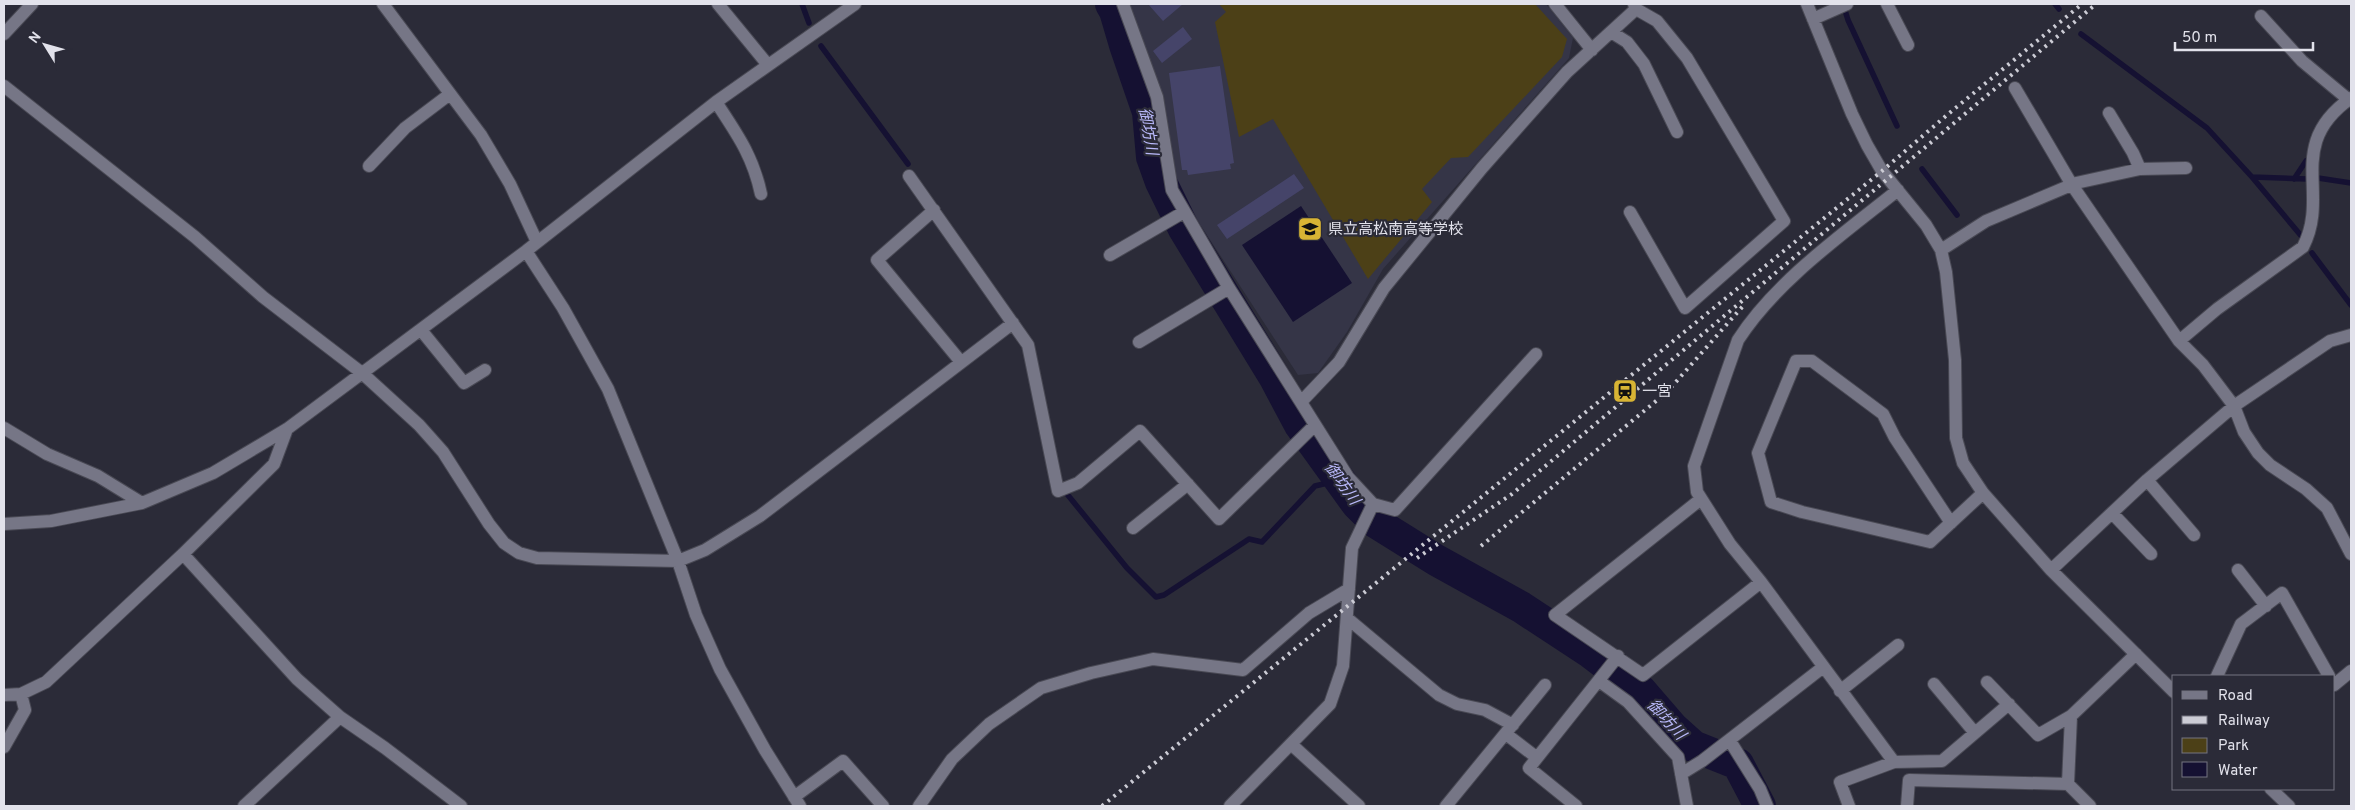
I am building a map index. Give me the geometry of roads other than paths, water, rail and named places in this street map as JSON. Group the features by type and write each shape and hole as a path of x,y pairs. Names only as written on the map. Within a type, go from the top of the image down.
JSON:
{"street":[{"path":"4,34 32,4"},
{"path":"383,4 481,135 497,162 537,242"},
{"path":"718,4 768,65"},
{"path":"4,524 51,521 142,503 213,472 287,429 526,251 716,102 855,4"},
{"path":"1123,4 1157,97 1172,190 1228,288 1314,426 1348,477 1373,505 1395,510 1536,354"},
{"path":"1555,4 1592,50"},
{"path":"1807,4 1852,114 1867,145 1882,171 1926,225 1942,250 1955,360 1956,438 1963,463 1983,493 2051,570 2172,690"},
{"path":"1813,19 1847,4"},
{"path":"1887,4 1908,46"},
{"path":"1300,402 1339,362 1384,288 1482,168 1567,72 1611,32 1635,6 1656,21 1687,58 1784,221 1685,308 1630,212"},
{"path":"2179,341 2217,309 2303,246 2312,231 2312,157 2318,135 2331,116 2350,99 2302,61 2261,16"},
{"path":"1611,32 1627,42 1644,64 1677,132"},
{"path":"4,86 195,237 263,297 362,373 419,426 443,452 488,524 504,543 519,553 537,558 678,562 705,550 760,516 1013,323"},
{"path":"2016,88 2072,185 2179,341 2203,365 2234,406 2244,432 2258,453 2270,465 2306,489 2327,508 2351,554"},
{"path":"369,166 405,128 450,94"},
{"path":"716,102 743,144 756,171 761,194"},
{"path":"2109,113 2133,153 2140,169"},
{"path":"1942,250 1986,221 2072,185 2140,169 2186,168"},
{"path":"909,176 1028,345 1058,491 1078,483 1140,431 1219,519 1314,426"},
{"path":"1894,762 1822,668 1761,582 1730,544 1697,492 1694,466 1738,340 1750,322 1788,282 1832,243 1898,190"},
{"path":"934,210 877,260 961,362"},
{"path":"1110,255 1166,224 1183,212"},
{"path":"526,251 563,308 608,389 678,562 696,615 720,669 765,750 797,802 844,761 883,806"},
{"path":"1139,342 1228,288"},
{"path":"421,330 464,384 484,370"},
{"path":"2051,570 2148,480 2234,406 2330,341 2351,335"},
{"path":"1951,523 1895,438 1883,414 1812,361 1796,362 1758,453 1771,502 1802,512 1930,542 1951,523 1983,493"},
{"path":"4,428 48,454 98,476 142,503"},
{"path":"4,695 21,694 46,682 183,554 274,464 287,429"},
{"path":"2148,480 2194,535"},
{"path":"1133,528 1188,484"},
{"path":"1701,499 1554,615 1618,656 1643,675 1761,582"},
{"path":"1230,806 1330,704 1343,666 1352,548 1373,505"},
{"path":"2112,514 2151,554"},
{"path":"183,554 297,679 340,717 385,748 461,806"},
{"path":"2238,570 2266,606"},
{"path":"919,806 952,759 989,724 1041,688 1091,673 1153,659 1243,670 1309,613 1349,589"},
{"path":"2217,675 2241,624 2282,593 2328,675"},
{"path":"1347,618 1439,695 1457,704 1485,710 1509,729 1536,756"},
{"path":"1840,691 1898,645"},
{"path":"1987,682 2038,736 2071,716 2136,654"},
{"path":"1576,806 1529,768 1536,756 1602,678 1618,656"},
{"path":"1681,774 1727,743 1822,668"},
{"path":"2335,684 2351,671"},
{"path":"1602,678 1628,702 1678,757 1688,806"},
{"path":"1934,684 1975,733"},
{"path":"1446,806 1545,685"},
{"path":"4,746 25,710 21,694"},
{"path":"1849,806 1840,782 1894,762 1942,761 2009,704"},
{"path":"2068,784 2071,716"},
{"path":"244,806 340,717"},
{"path":"1727,743 1760,789 1767,806"},
{"path":"1291,744 1359,806"},
{"path":"1907,806 1909,780 2068,784 2090,806"},
{"path":"2272,790 2289,806"}],"water":[{"path":"1301,206 1352,283 1293,322 1242,245"}],"waterway":[{"path":"802,4 809,23"},
{"name":"御坊川","path":"1111,4 1115,11 1148,112 1152,157 1161,182 1184,229 1275,378 1300,425 1357,504 1375,522 1436,560 1521,607 1591,653 1641,691 1673,728 1693,746 1738,764 1760,806"},
{"path":"1843,4 1848,20 1897,126"},
{"path":"2055,4 2059,9"},
{"path":"2081,34 2207,128 2252,177 2307,179"},
{"path":"821,46 908,164"},
{"path":"2294,179 2306,161"},
{"path":"1922,169 1957,215"},
{"path":"2252,177 2303,238"},
{"path":"2318,178 2351,183"},
{"path":"2312,253 2351,305"},
{"path":"1067,494 1127,568 1156,597 1164,595 1249,539 1262,542 1315,486 1340,480"}],"railway":[{"path":"1102,806 1882,171 2082,4"},
{"path":"1417,558 1512,494 2096,4"},
{"path":"1481,546 1667,392 1743,306"}],"place":[{"name":"県立高松南高等学校","path":"1310,229"},
{"name":"一宮","path":"1625,391"}]}
